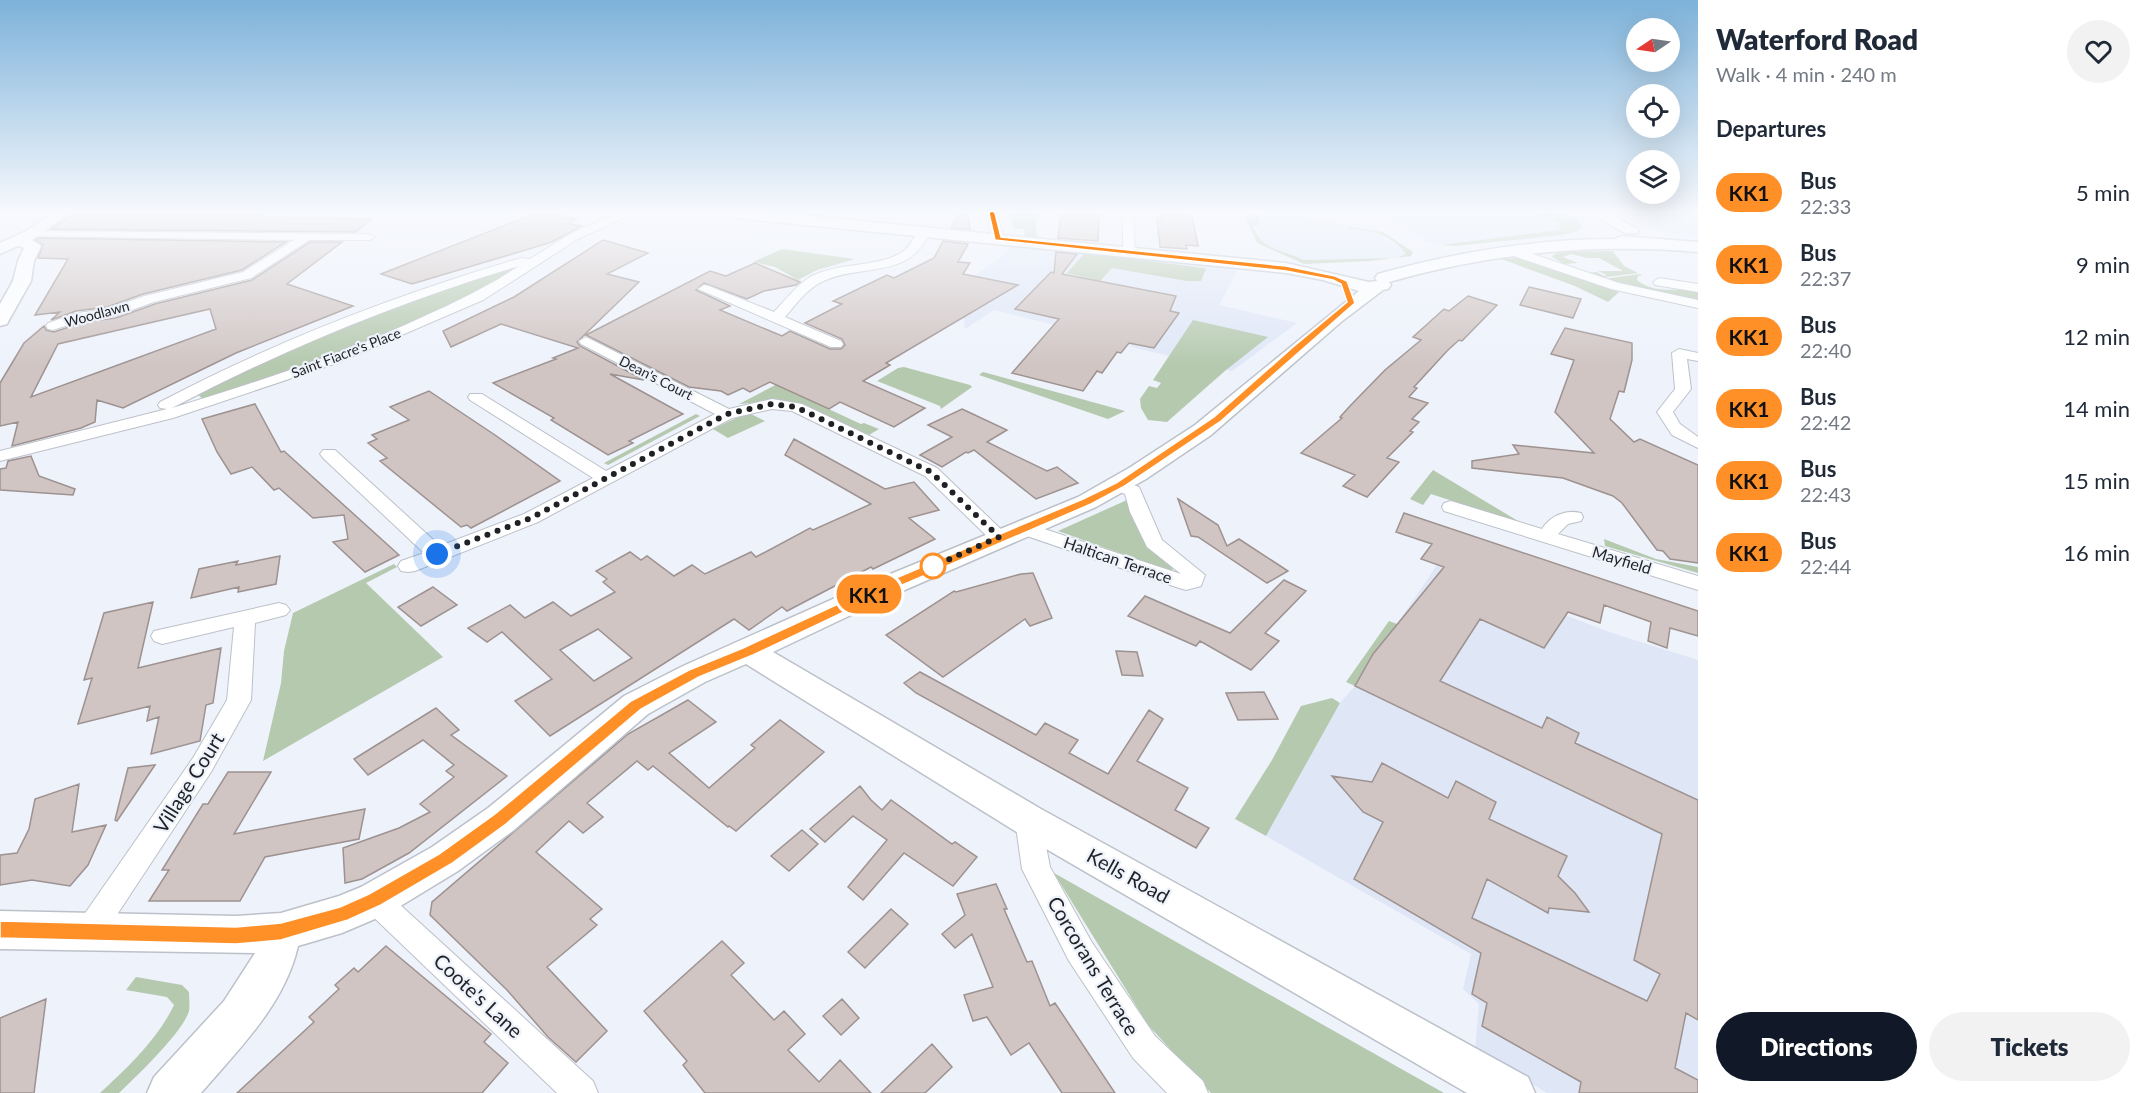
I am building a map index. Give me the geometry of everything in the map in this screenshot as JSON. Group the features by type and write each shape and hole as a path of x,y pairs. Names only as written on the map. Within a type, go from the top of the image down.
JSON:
{"main road":[{"path":"0,320 22,281 27,264"},
{"path":"1249,264 1286,268 1342,283 1380,283 1431,264"},
{"path":"0,930 236,935 281,932 342,914 375,900 445,859 501,819 636,705 694,674 1011,532 1087,502 1119,485 1218,419 1296,348 1342,283 1361,269 1416,268"},
{"path":"1361,269 1380,283"},
{"name":"Kells Road","path":"748,651 1028,820 1512,1093"},
{"path":"181,1081 239,1016 273,964 281,932"}],"street":[{"name":"Woodlawn","path":"53,326 82,316 110,313 149,299 253,273 266,264"},
{"name":"Saint Fiacre's Place","path":"135,423 208,382 301,339 468,277 514,264"},
{"name":"Saint Fiacre's Place","path":"0,456 135,423 231,395 372,344 489,292 532,264"},
{"path":"776,318 805,286 819,278 874,264"},
{"path":"1554,264 1616,285 1698,304"},
{"path":"1659,282 1698,288"},
{"path":"704,289 836,344"},
{"name":"Dean's Court","path":"586,341 727,414"},
{"path":"1698,357 1679,353 1683,389 1665,412 1670,424 1682,436 1698,444"},
{"path":"476,397 605,478"},
{"path":"408,566 531,518 727,414 772,404 796,407 931,472 958,487 1011,532"},
{"path":"328,454 437,554"},
{"name":"Haltican Terrace","path":"1011,532 1186,583 1194,581 1195,575 1154,543 1139,512 1133,491 1119,485"},
{"name":"Mayfield","path":"1451,507 1698,583"},
{"path":"1547,536 1552,525 1564,518 1574,517"},
{"path":"162,636 279,610"},
{"name":"Village Court","path":"89,932 164,824 217,742 233,711 238,700 245,618"},
{"name":"Corcorans Terrace","path":"1028,820 1036,869 1080,951 1144,1047 1191,1093"},
{"name":"Coote's Lane","path":"375,900 581,1093"}],"shaded area":[{"path":"992,264 1192,264 1237,271 1219,305 1297,323 1232,371 994,310 965,329 959,286"},
{"path":"1437,565 1609,632 1698,660 1698,1093 1547,1093 1475,1050 1479,1004 1463,989 1471,954 1266,836 1340,703 1355,686 1373,654 1397,624"}],"green space":[{"path":"762,264 838,264 817,270 798,280 775,267"},
{"path":"1075,264 1172,264 1206,269 1201,281 1187,281 1112,268 1100,281 1067,273"},
{"path":"1515,264 1539,264 1619,292 1608,302 1575,286"},
{"path":"1610,264 1623,264 1638,273 1599,278 1585,273 1597,272 1604,276 1607,275 1598,271 1623,271"},
{"path":"516,267 521,269 488,291 316,364 204,400 196,393 314,340 393,308"},
{"path":"1642,275 1638,276 1637,280 1644,285 1666,290 1698,291 1698,302 1603,279"},
{"path":"1193,320 1268,337 1167,422 1148,420 1141,408 1140,399 1149,386 1157,388 1161,383 1153,380"},
{"path":"904,367 972,387 941,409 940,406 877,381 898,368"},
{"path":"983,372 1125,411 1108,419 979,375"},
{"path":"781,382 787,384 794,393 861,424 879,429 869,435 797,403 783,400 739,404"},
{"path":"696,414 700,416 608,465 604,463"},
{"path":"751,414 765,421 728,438 713,429 736,418"},
{"path":"1433,470 1523,524 1431,494 1423,505 1410,499"},
{"path":"1127,500 1145,539 1176,567 1170,571 1058,531"},
{"path":"1604,539 1656,559 1698,567 1698,573 1605,546"},
{"path":"394,564 397,567 366,583 443,657 263,761 281,683 284,651 293,613"},
{"path":"1389,621 1397,624 1373,654 1355,686 1346,682"},
{"path":"1332,698 1340,703 1266,836 1235,819 1272,760 1301,706"},
{"path":"1054,873 1444,1093 1211,1093 1148,1025"},
{"path":"136,977 182,985 189,992 189,1011 169,1042 119,1093 100,1093 132,1063 151,1041 174,1005 167,997 126,990"}],"building":[{"path":"65,264 251,264 242,270 143,294 107,307 76,311 51,320 60,312 35,315"},
{"path":"276,264 313,264 287,284 353,306 236,353 123,408 97,400 95,422 81,428 12,446 18,422 0,426 0,383 24,343 44,326 46,330 54,332 84,322 116,318 155,304 252,280","holes":["210,309 216,329 31,397 58,344"]},
{"path":"406,264 479,264 412,284 381,274"},
{"path":"566,264 627,264 607,274 639,282 577,342 580,346 644,380 610,374 683,414 629,441 633,443 608,455 551,420 554,418 493,383 578,348 501,324 451,347 443,331 514,297"},
{"path":"757,264 800,282 796,285 764,291 747,299 704,283 696,290 730,306 720,310 782,336 790,331 830,349 841,349 845,345 842,339 805,323 842,304 833,301 887,275 894,278 922,264 969,264 963,274 1018,285 886,363 890,365 863,381 925,408 894,427 840,402 829,409 770,382 750,392 743,388 728,395 721,391 689,387 586,335 710,271 726,276"},
{"path":"1055,264 1069,264 1062,274 1176,296 1170,311 1179,313 1154,348 1129,343 1121,353 1117,352 1102,373 1097,371 1083,391 1012,373 1059,319 1015,309 1051,272 1054,273"},
{"path":"1529,287 1581,299 1573,318 1520,305"},
{"path":"1468,296 1497,305 1462,341 1459,340 1447,351 1414,387 1417,388 1409,397 1428,403 1412,419 1419,422 1410,431 1413,432 1387,458 1399,462 1367,497 1343,486 1355,475 1301,453 1342,418 1340,417 1385,370 1421,340 1413,337 1444,309 1449,311"},
{"path":"1565,328 1632,343 1632,360 1624,392 1619,391 1610,419 1634,442 1640,439 1698,465 1698,563 1670,559 1663,551 1657,550 1622,503 1613,496 1563,478 1472,468 1472,461 1519,454 1513,445 1594,453 1555,412 1574,360 1551,354"},
{"path":"429,391 560,481 471,528 467,525 461,527 380,461 387,458 368,443 377,439 372,435 409,420 390,407"},
{"path":"255,404 281,452 284,451 399,555 365,572 333,542 348,539 344,515 313,518 279,488 274,490 252,467 231,474 217,452 202,419"},
{"path":"962,409 1007,430 987,442 1047,471 1057,467 1078,483 1036,499 974,450 966,452 942,467 920,455 952,437 928,425"},
{"path":"794,439 885,489 914,482 939,510 909,518 935,539 873,569 871,567 787,611 782,607 749,630 734,619 550,736 515,701 552,679 502,632 487,642 468,628 510,605 525,618 553,602 571,616 615,592 603,582 607,579 596,571 630,552 641,560 647,556 674,576 692,565 705,574 751,552 756,557 810,528 813,530 871,504 785,455","holes":["598,629 632,658 594,681 560,650"]},
{"path":"31,456 39,476 75,489 73,495 0,490 0,469 6,468 8,461"},
{"path":"1178,499 1218,525 1227,546 1239,539 1288,571 1267,583 1198,537 1191,536"},
{"path":"1404,513 1698,611 1698,636 1670,628 1667,648 1648,641 1651,622 1604,605 1600,623 1568,612 1544,648 1480,619 1440,681 1542,728 1547,717 1579,733 1575,743 1698,800 1698,1020 1686,1013 1675,1068 1698,1080 1698,1093 1579,1093 1581,1082 1482,1026 1487,1003 1472,994 1481,953 1354,879 1383,822 1363,812 1332,776 1372,782 1382,763 1448,798 1456,781 1496,802 1489,819 1567,856 1558,876 1589,912 1549,908 1548,913 1487,879 1472,918 1647,1001 1660,974 1634,960 1662,834 1355,686 1373,654 1444,567 1421,559 1432,544 1396,532"},
{"path":"280,556 276,584 238,592 239,587 191,598 199,569 238,561 236,565"},
{"path":"1033,573 1052,618 1030,626 1025,619 943,677 886,635 954,591"},
{"path":"1284,580 1306,591 1265,633 1279,641 1251,670 1200,641 1196,646 1128,616 1145,596 1230,633"},
{"path":"433,587 457,605 421,626 398,607"},
{"path":"153,602 138,668 221,648 213,703 206,705 200,741 151,754 159,717 147,721 150,706 78,724 92,678 84,680 104,613"},
{"path":"1116,651 1137,652 1143,676 1122,675"},
{"path":"920,672 1036,735 1045,723 1078,740 1069,753 1108,774 1149,710 1163,719 1137,761 1188,788 1175,810 1209,828 1196,848 916,693 904,683"},
{"path":"1264,692 1278,719 1238,720 1226,693"},
{"path":"688,700 716,722 669,753 709,788 755,748 751,745 780,720 824,752 736,831 653,766 648,770 637,761 587,803 603,817 583,833 569,821 536,852 602,909 590,919 597,925 547,967 607,1031 576,1062 548,1037 507,990 430,915 432,902 628,734"},
{"path":"436,708 459,730 451,735 507,776 409,853 362,879 345,883 343,848 399,828 430,812 420,804 454,777 446,771 454,765 423,740 368,775 354,759"},
{"path":"155,765 117,821 115,820 128,768"},
{"path":"228,772 271,772 234,834 365,809 359,839 265,857 240,901 149,901 169,870 162,870 203,804 208,804"},
{"path":"79,784 72,832 106,825 88,865 70,886 32,880 0,885 0,855 17,853 29,829 35,799"},
{"path":"860,786 882,810 891,800 952,844 955,842 977,857 953,886 904,853 863,900 848,887 887,840 853,816 825,842 810,829"},
{"path":"802,830 818,844 789,871 771,856"},
{"path":"996,884 1027,962 1032,961 1050,1006 1055,1003 1115,1093 1062,1093 1029,1043 1011,1055 987,1017 973,1021 964,995 993,987 972,934 955,948 942,934 965,915 957,894"},
{"path":"891,909 908,924 865,968 848,952"},
{"path":"722,941 744,963 731,975 774,1020 784,1011 805,1034 788,1050 819,1082 840,1060 871,1093 705,1093 683,1065 687,1061 644,1011"},
{"path":"386,946 491,1034 484,1042 508,1063 482,1093 237,1093 314,1022 309,1017 339,989 335,985 354,968 358,972"},
{"path":"46,999 34,1093 0,1093 0,1018"},
{"path":"842,999 859,1018 841,1035 823,1016"},
{"path":"932,1044 952,1067 925,1093 881,1093"}],"bus line":[{"name":"KK1","path":"0,930 236,935 281,932 342,914 375,900 445,859 501,819 636,705 694,674 999,537 1087,502 1119,485 1218,419 1296,348 1352,303 1345,283 1335,279 1286,268 1249,264"}],"route":[{"path":"437,554 531,518 727,414 772,404 796,407 931,472 999,537 925,570 933,566"}]}
